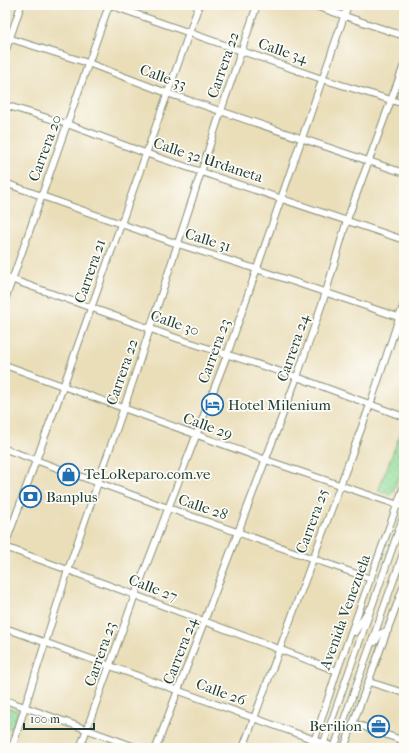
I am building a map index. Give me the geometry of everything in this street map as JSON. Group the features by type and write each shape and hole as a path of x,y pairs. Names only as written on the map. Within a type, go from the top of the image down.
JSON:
{"street":[{"path":"5,53 8,38 22,5"},
{"name":"Calle 34","path":"109,5 322,79 404,104"},
{"name":"Carrera 20","path":"5,300 109,5"},
{"name":"Carrera 21","path":"5,546 199,5"},
{"name":"Carrera 22","path":"12,748 68,570 151,329 221,111 257,5"},
{"path":"312,5 404,36"},
{"name":"Carrera 23","path":"80,748 134,595 227,354 348,5"},
{"name":"Calle 33","path":"8,38 88,63 167,93 404,173"},
{"name":"Carrera 24","path":"156,748 297,377 326,292 347,220 404,65"},
{"name":"Calle 32 Urdaneta","path":"5,105 68,124 145,154 282,198 404,240"},
{"name":"Calle 31","path":"5,183 178,244 256,268 401,318"},
{"name":"Calle 30","path":"5,277 151,329 297,377 404,417"},
{"name":"Carrera 25","path":"243,748 278,650 370,405 401,318 404,303"},
{"name":"Calle 29","path":"5,365 266,460 404,507"},
{"name":"Calle 28","path":"5,449 238,533 372,579"},
{"name":"Avenida Venezuela","path":"312,748 337,671 372,579 404,486"},
{"name":"Avenida Venezuela","path":"323,746 404,515"},
{"name":"Calle 27","path":"5,546 337,671"},
{"path":"335,748 404,551"},
{"path":"344,748 404,588"},
{"path":"341,661 346,657 356,629 373,602"},
{"name":"Calle 26","path":"5,628 314,740 323,746 335,748"},
{"path":"357,684 373,644 380,634 388,630"},
{"path":"369,682 404,693"},
{"path":"5,700 138,748"},
{"path":"353,723 404,741"}],"green space":[{"path":"404,424 404,463 393,492 390,495 378,491"},
{"path":"5,707 18,711 12,729 5,727"}],"place":[{"name":"Hotel Milenium","path":"213,405"},
{"name":"TeLoReparo.com.ve","path":"69,474"},
{"name":"Banplus","path":"30,497"},
{"name":"Berilion","path":"378,726"}]}
